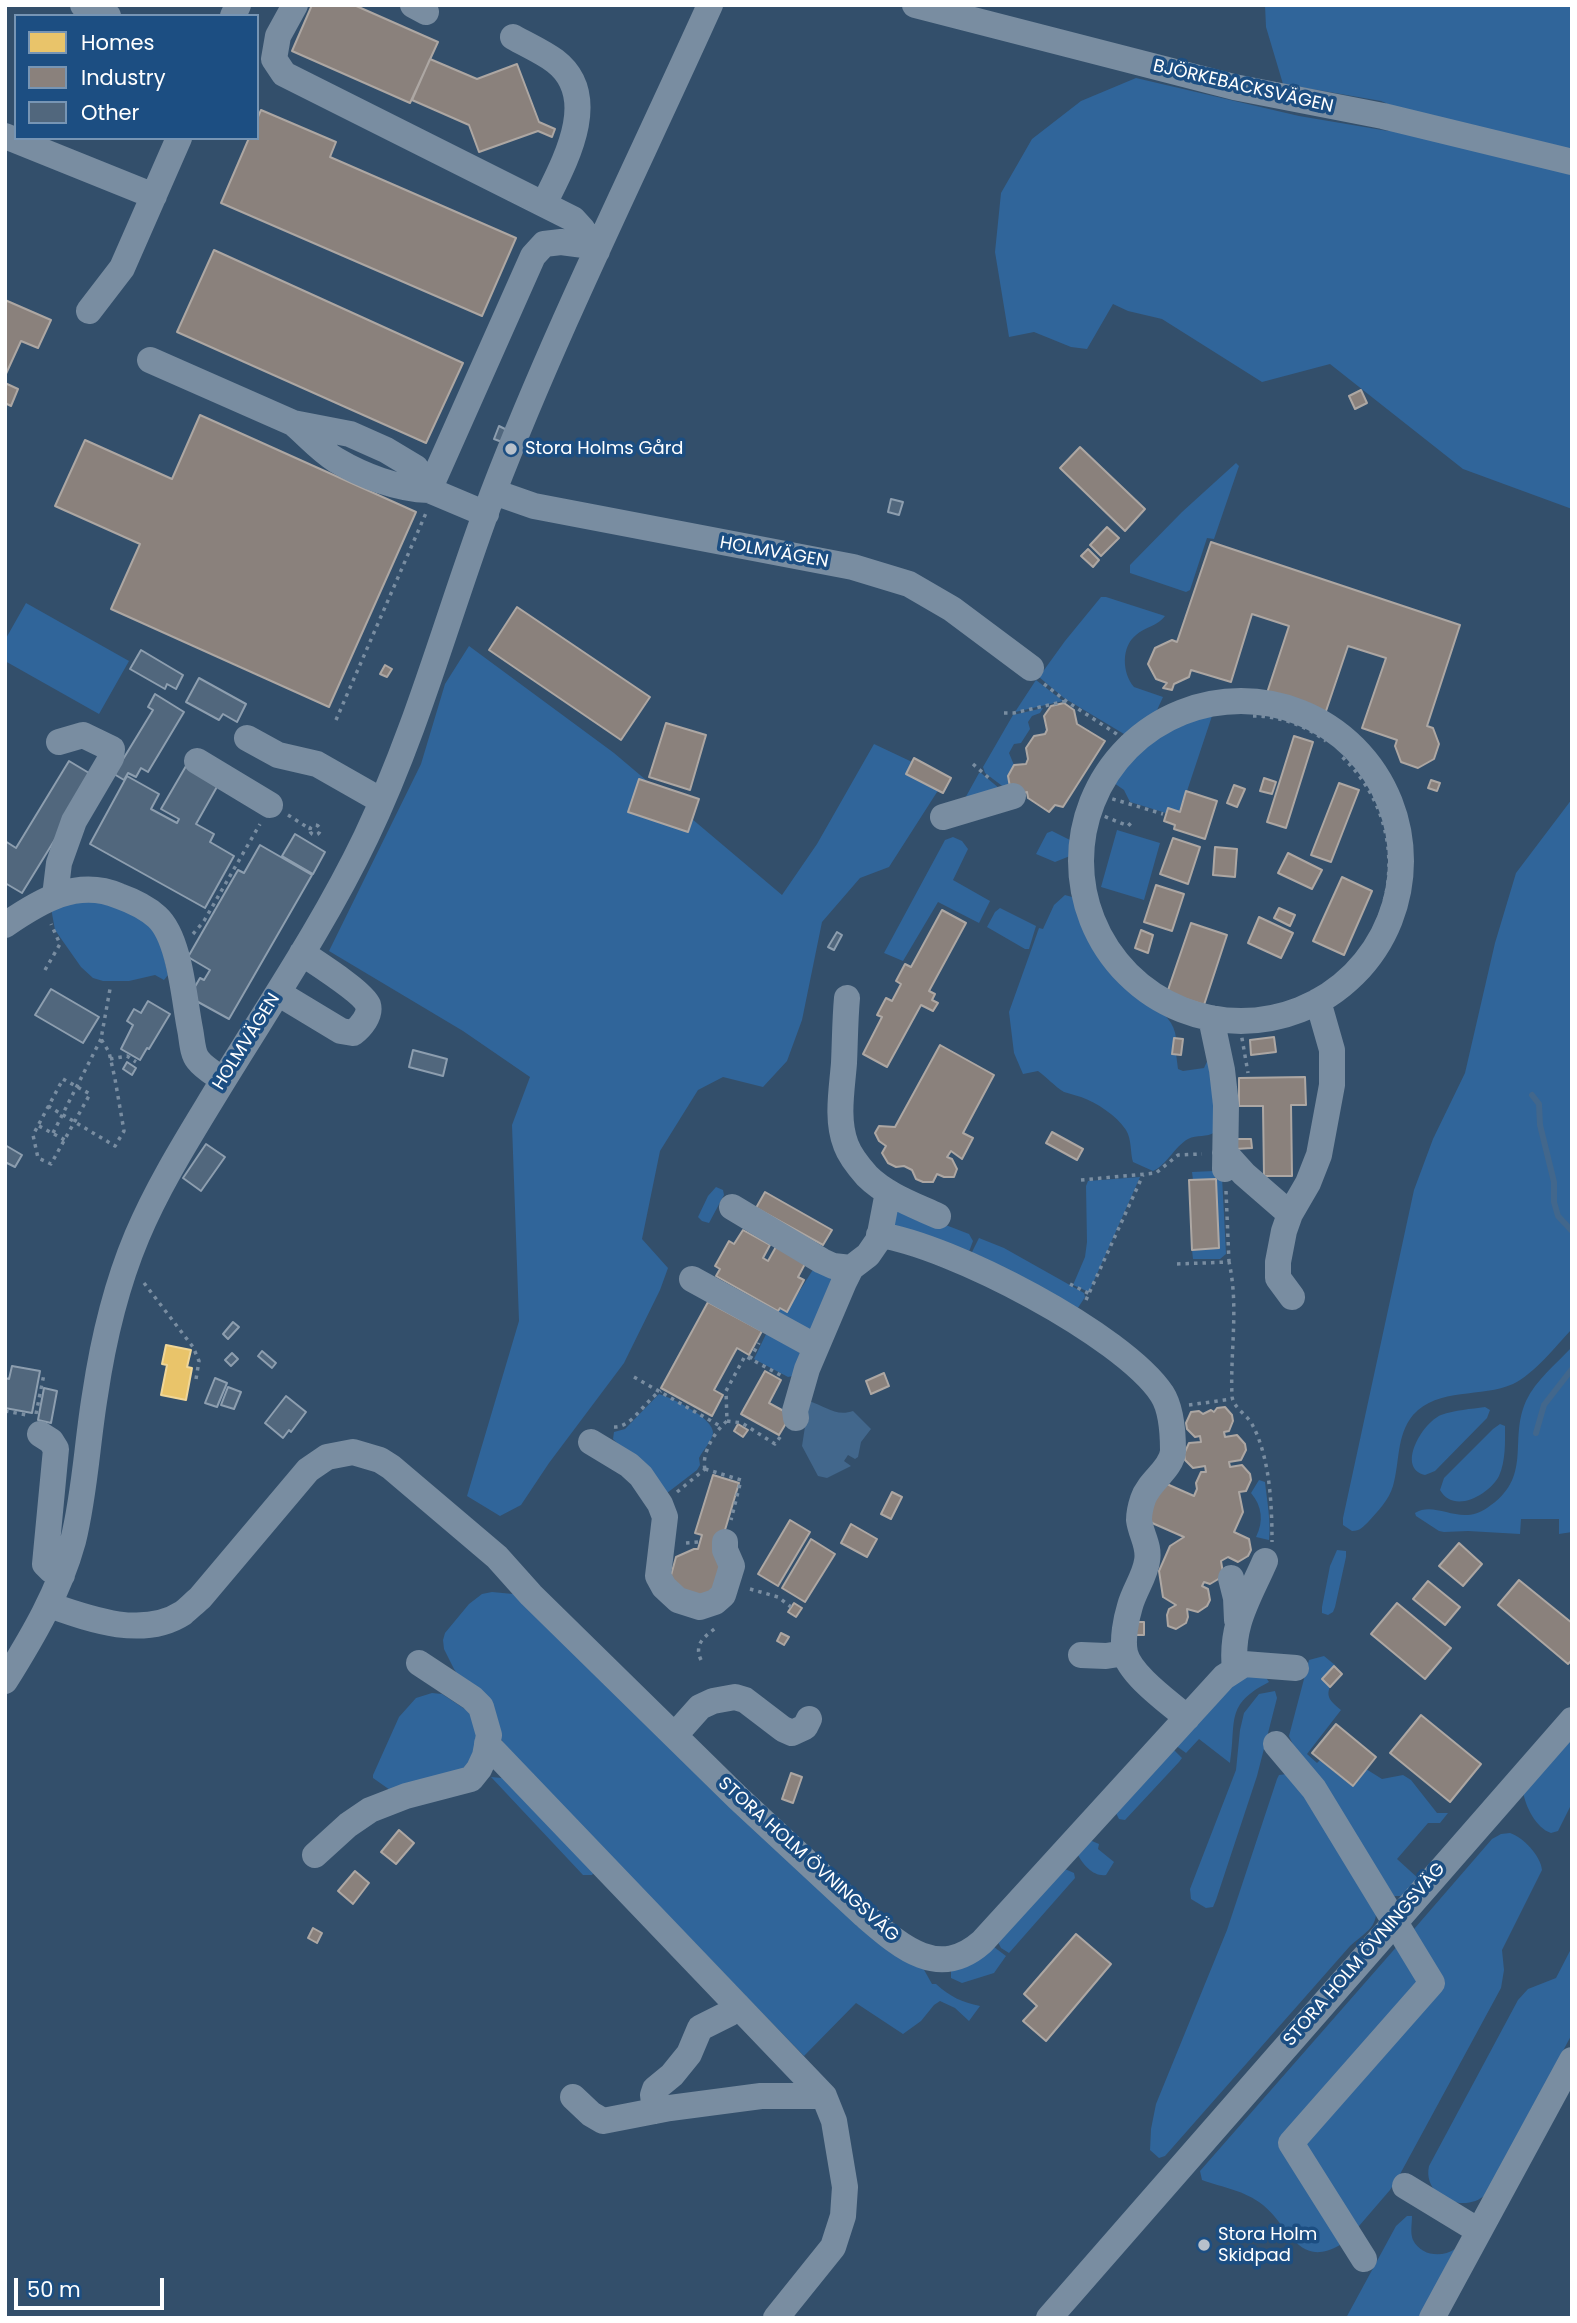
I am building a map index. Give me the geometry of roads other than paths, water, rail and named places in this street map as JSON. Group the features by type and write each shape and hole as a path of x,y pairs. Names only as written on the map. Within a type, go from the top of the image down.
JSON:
{"street":[{"path":"83,5 103,14"},
{"path":"295,5 278,36 274,59 284,74 573,219 583,230 591,248"},
{"name":"HOLMVÄGEN","path":"5,1681 49,1605 62,1575 76,1525 94,1397 107,1330 123,1272 141,1226 174,1161 302,953 352,864 382,801 421,704 490,503 591,248 710,5"},
{"name":"BJÖRKEBACKSVÄGEN","path":"915,5 1234,87 1383,116 1572,162"},
{"path":"513,37 556,62 575,83 576,132 544,204"},
{"path":"15,140 153,196"},
{"path":"89,311 122,268 178,140"},
{"path":"432,491 533,256 544,244 561,242 591,248"},
{"path":"150,360 293,423 334,459 367,475 409,489 490,503"},
{"name":"HOLMVÄGEN","path":"490,503 534,506 853,567 909,584 952,609 1034,673"},
{"path":"1219,702 1268,703 1292,709 1335,732 1354,748 1383,788 1398,834 1399,883 1394,907 1385,930 1357,971 1313,997 1280,1016 1227,1017 1187,1012 1144,988 1125,972 1110,953 1097,931 1082,884 1082,838 1093,802 1111,767 1132,744 1151,729 1184,712 1219,702"},
{"path":"48,899 74,821 111,758 112,749 83,735 59,742"},
{"path":"247,738 278,755 317,764 382,801"},
{"path":"197,761 263,800 278,755"},
{"path":"943,817 1013,796"},
{"path":"5,925 48,899 84,888 111,892 139,903 159,918 167,932 175,954 196,1058 223,1080"},
{"path":"278,993 341,1031 353,1033 368,1014 368,1005 360,995 302,953"},
{"path":"1292,1297 1278,1278 1278,1262 1290,1214 1308,1183 1319,1155 1332,1085 1332,1050 1313,997"},
{"path":"847,998 841,1126 846,1145 868,1177 903,1201 938,1216"},
{"path":"1227,1017 1222,1070 1226,1105 1225,1161 1290,1214"},
{"path":"796,1418 801,1386 816,1347 851,1268 868,1255 879,1235 888,1192"},
{"path":"732,1207 822,1261 833,1266 851,1268"},
{"path":"879,1235 907,1240 999,1278 1074,1321 1139,1368 1163,1396 1168,1409 1173,1454 1167,1467 1147,1489 1143,1502 1139,1519 1147,1544 1147,1562 1130,1607 1125,1653 1129,1664 1186,1718"},
{"path":"692,1279 816,1347"},
{"path":"38,1425 56,1449 57,1461 45,1564 62,1575"},
{"path":"598,1432 641,1476 660,1504 665,1517 658,1576 664,1587 678,1600 693,1606 708,1606 722,1592 732,1566 725,1550 725,1542"},
{"name":"STORA HOLM ÖVNINGSVÄG","path":"49,1605 80,1616 116,1624 163,1622 182,1613 200,1598 223,1572 308,1470 327,1457 341,1453 365,1454 391,1467 497,1557 531,1595 738,1798 884,1933 925,1958 957,1959 982,1942 1224,1677 1235,1670"},
{"path":"1237,1625 1265,1560"},
{"path":"1231,1578 1236,1598 1237,1625 1233,1649 1235,1670 1244,1664 1296,1668"},
{"path":"1081,1656 1125,1653"},
{"path":"315,1855 348,1825 385,1802 471,1779 479,1769 489,1735 481,1707 472,1698 418,1663"},
{"path":"674,1735 700,1707 727,1698 745,1700 783,1729 792,1732 805,1727 809,1719"},
{"name":"STORA HOLM ÖVNINGSVÄG","path":"1049,2318 1572,1720"},
{"path":"487,1744 824,2096 834,2121 845,2187 844,2216 833,2247 776,2318"},
{"path":"1276,1744 1314,1789 1433,1983 1291,2143 1364,2259"},
{"path":"656,2111 654,2089 672,2075 689,2054 700,2028 738,2006"},
{"path":"1432,2318 1572,2060"},
{"path":"573,2097 603,2121 761,2096 824,2096"},
{"path":"1405,2186 1479,2231"}],"waterway":[{"path":"1532,1095 1539,1104 1540,1125 1554,1182 1554,1202 1558,1216 1572,1231"},
{"path":"1536,1433 1544,1405 1572,1369"}],"place":[{"name":"Stora Holms Gård","path":"511,449"},
{"name":"Stora Holm Skidpad","path":"1204,2245"}]}
